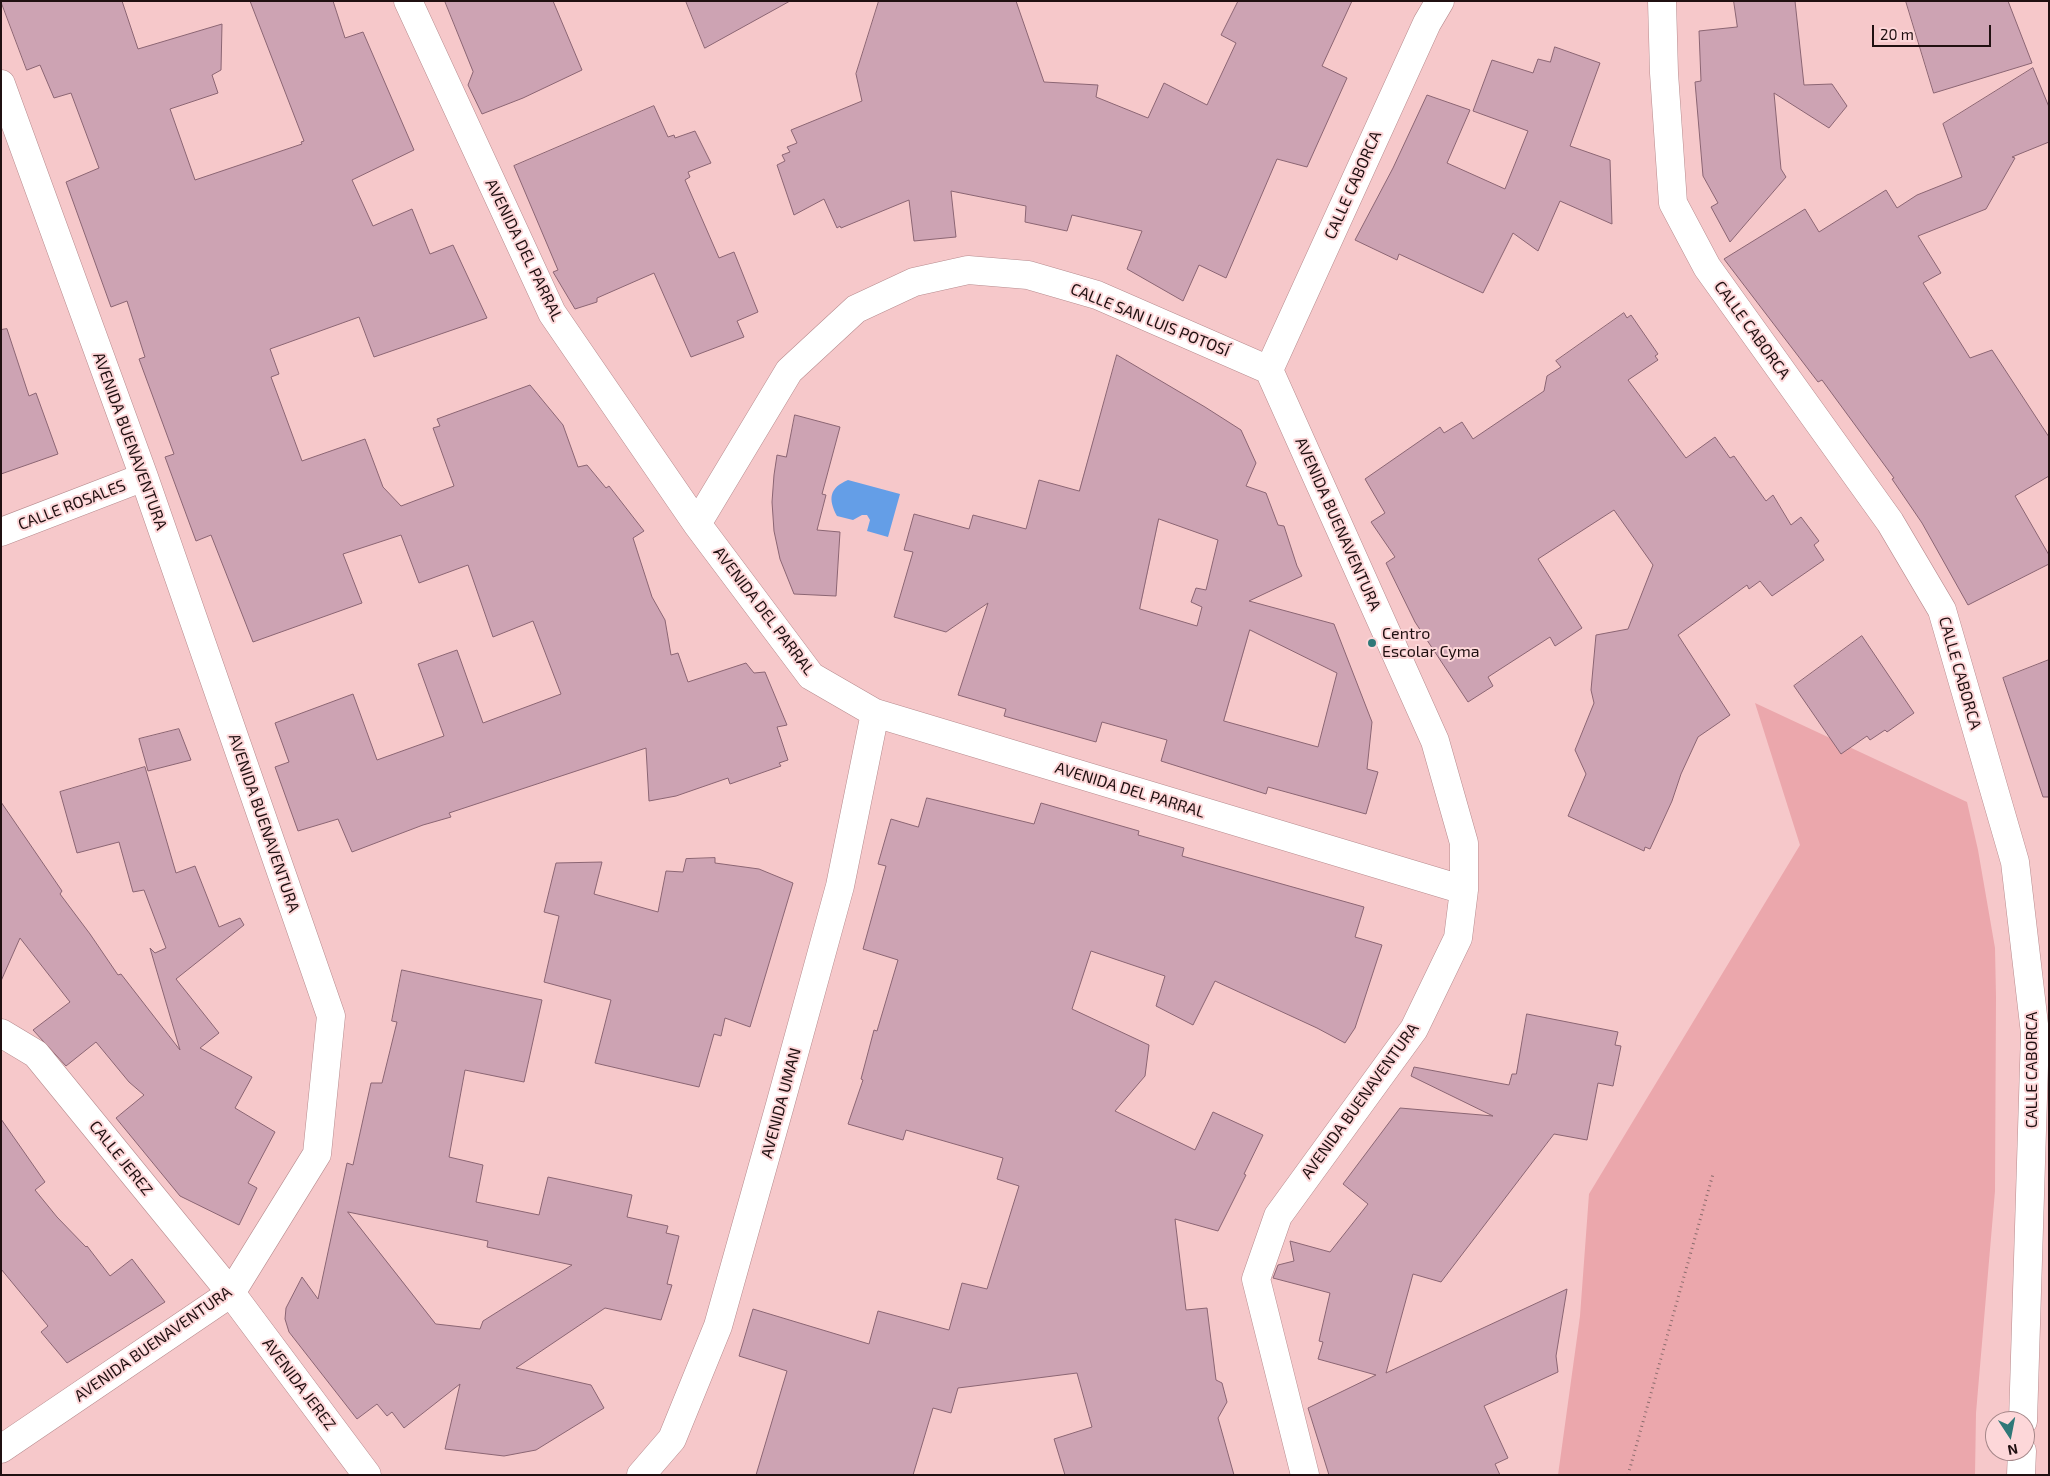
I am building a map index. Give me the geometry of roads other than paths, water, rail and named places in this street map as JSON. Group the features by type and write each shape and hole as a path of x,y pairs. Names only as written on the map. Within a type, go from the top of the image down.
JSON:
{"street":[{"name":"AVENIDA DEL PARRAL","path":"408,1 552,313 697,524 811,676 876,713 1464,890"},
{"name":"CALLE CABORCA","path":"1269,370 1423,31 1440,1"},
{"name":"CALLE CABORCA","path":"1662,1 1664,73 1673,203 1707,267 1890,522 1942,610 2015,862 2035,1033 2023,1411"},
{"name":"AVENIDA BUENAVENTURA","path":"1,84 144,477 331,1016 317,1154 231,1293 1,1449"},
{"name":"CALLE SAN LUIS POTOSÍ","path":"697,524 789,371 856,309 914,282 968,270 1028,275 1097,295 1269,370"},
{"name":"AVENIDA BUENAVENTURA","path":"1269,370 1435,742 1464,843 1464,890 1458,938 1414,1029 1278,1216 1256,1279 1305,1475"},
{"name":"CALLE ROSALES","path":"1,532 144,477"},
{"name":"AVENIDA UMAN","path":"641,1475 672,1439 718,1326 840,886 876,713"},
{"name":"CALLE JEREZ","path":"1,1033 36,1054 231,1293"},
{"name":"AVENIDA JEREZ","path":"231,1293 367,1475"},
{"path":"2021,1475 2022,1461"}],"water":[{"path":"848,480 900,494 888,537 867,531 870,520 867,515 862,515 853,520 837,516 832,504 832,495 837,487"}],"place":[{"name":"Centro Escolar Cyma","path":"1372,643"}]}
